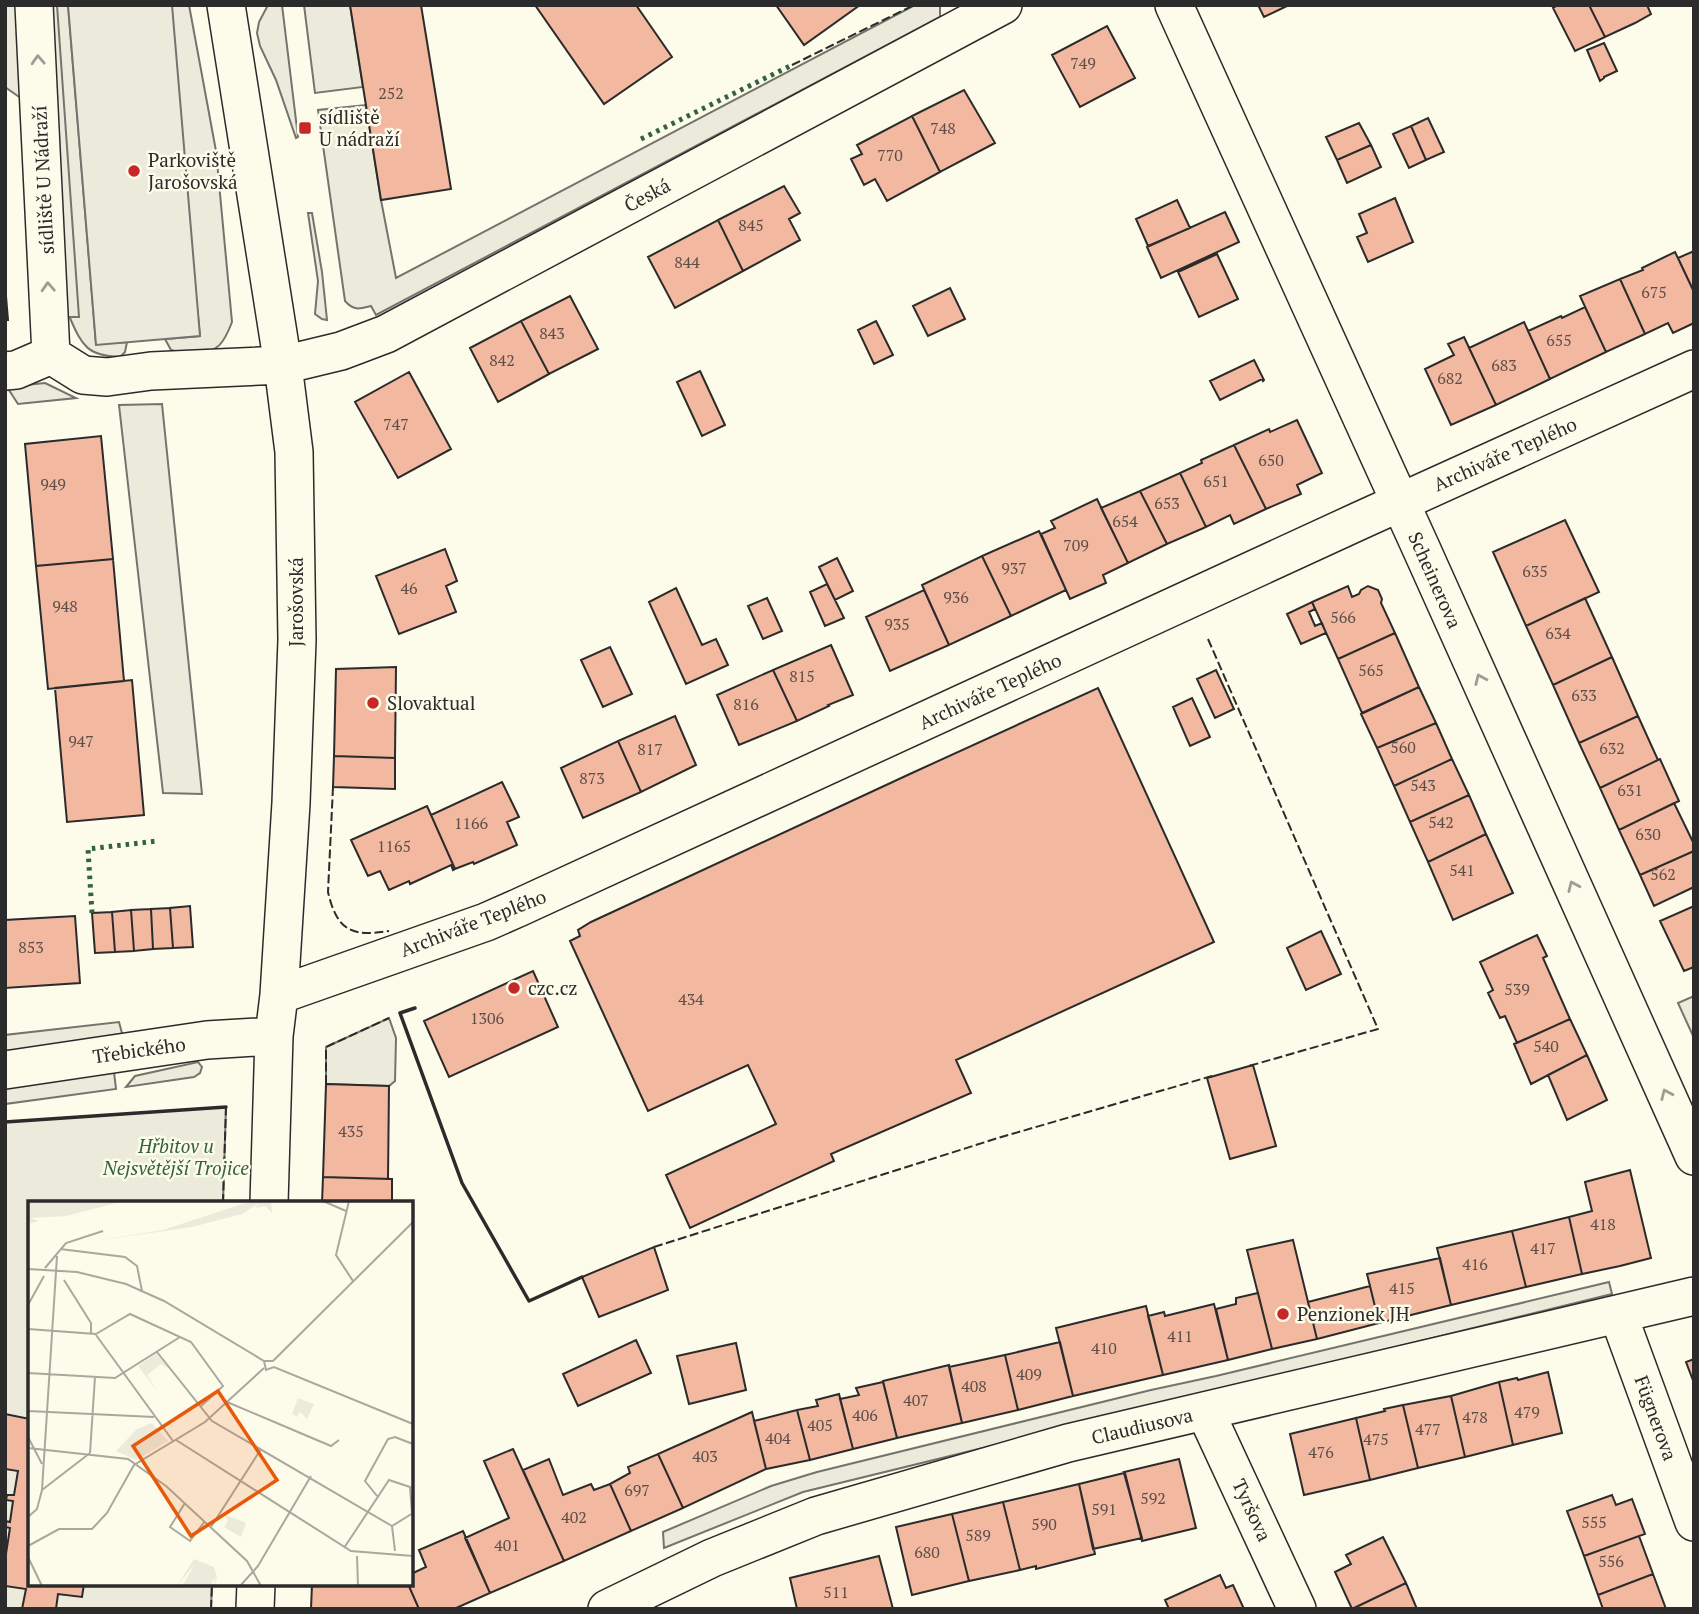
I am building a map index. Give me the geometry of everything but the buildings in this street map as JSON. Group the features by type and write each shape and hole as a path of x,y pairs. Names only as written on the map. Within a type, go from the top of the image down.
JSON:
{"street":[{"name":"sídliště U Nádraží","path":"34,5 51,355"},
{"name":"Jarošovská","path":"226,5 283,365 294,452 297,639 291,803 274,1036 269,1201"},
{"name":"Česká","path":"283,365 341,351 386,334 1003,5"},
{"name":"Scheinerova","path":"1174,5 1694,1156"},
{"path":"5,371 16,370 51,355 83,375 107,376 283,365"},
{"name":"Archiváře Teplého","path":"279,995 486,922 1694,369"},
{"name":"Třebického","path":"5,1070 207,1040 274,1036"},
{"name":"Claudiusova","path":"607,1609 712,1558 816,1516 1068,1443 1694,1296"},
{"name":"Fügnerova","path":"1618,1314 1694,1522"},
{"name":"Tyršova","path":"1205,1411 1297,1609"},
{"path":"255,1609 256,1586"}],"green space":[{"path":"41,5 68,5 96,344 127,342 125,352 120,357 93,352 78,336 70,318"},
{"path":"166,5 189,5 216,151 232,322 219,345 203,353 171,350 165,339 200,336"},
{"path":"268,5 282,5 296,138 257,33 259,22"},
{"path":"304,5 350,5 363,87 315,93"},
{"path":"915,5 940,5 940,17 376,315 371,306 357,308 345,301 318,110 366,105 396,278"},
{"path":"308,213 312,213 327,320 315,314 318,281"},
{"path":"45,383 76,398 18,404 7,387"},
{"path":"1694,996 1694,1038 1678,1003"},
{"path":"389,1018 396,1038 395,1081 389,1086 326,1084 326,1047"},
{"path":"198,1062 202,1067 200,1073 194,1077 126,1087 135,1076"},
{"name":"Hřbitov u Nejsvětější Trojice","path":"226,1107 223,1201 28,1201 28,1586 212,1586 211,1609 5,1609 5,1122"}],"shaded area":[{"path":"5,5 18,5 25,101 5,87"},
{"path":"33,5 57,5 79,317 49,317"},
{"name":"Parkoviště Jarošovská","path":"68,5 172,5 200,336 96,345"},
{"path":"162,404 202,794 163,793 119,405"},
{"path":"119,1022 127,1052 112,1055 116,1089 5,1104 5,1035"},
{"path":"1609,1282 1612,1294 803,1492 664,1548 663,1532 771,1486 817,1472"}],"hedge":[{"path":"641,139 792,65"},
{"path":"92,913 88,849 157,841"}],"fence":[{"path":"792,65 914,5"},
{"path":"1208,639 1378,1029 1249,1066"},
{"path":"333,787 328,892 332,905 342,923 356,932 389,931"},
{"path":"326,1084 326,1047 389,1018"},
{"path":"654,1247 998,1138 1212,1076"},
{"path":"223,1201 226,1107"},
{"path":"211,1609 212,1586"}],"wall":[{"path":"415,1008 400,1013 462,1183 529,1301 582,1277"},
{"path":"5,1122 226,1107"}],"place":[{"name":"sídliště U nádraží","path":"305,128"},
{"name":"Parkoviště Jarošovská","path":"134,171"},
{"name":"Slovaktual","path":"373,703"},
{"name":"czc.cz","path":"514,988"},
{"name":"Penzionek JH","path":"1283,1314"}]}
